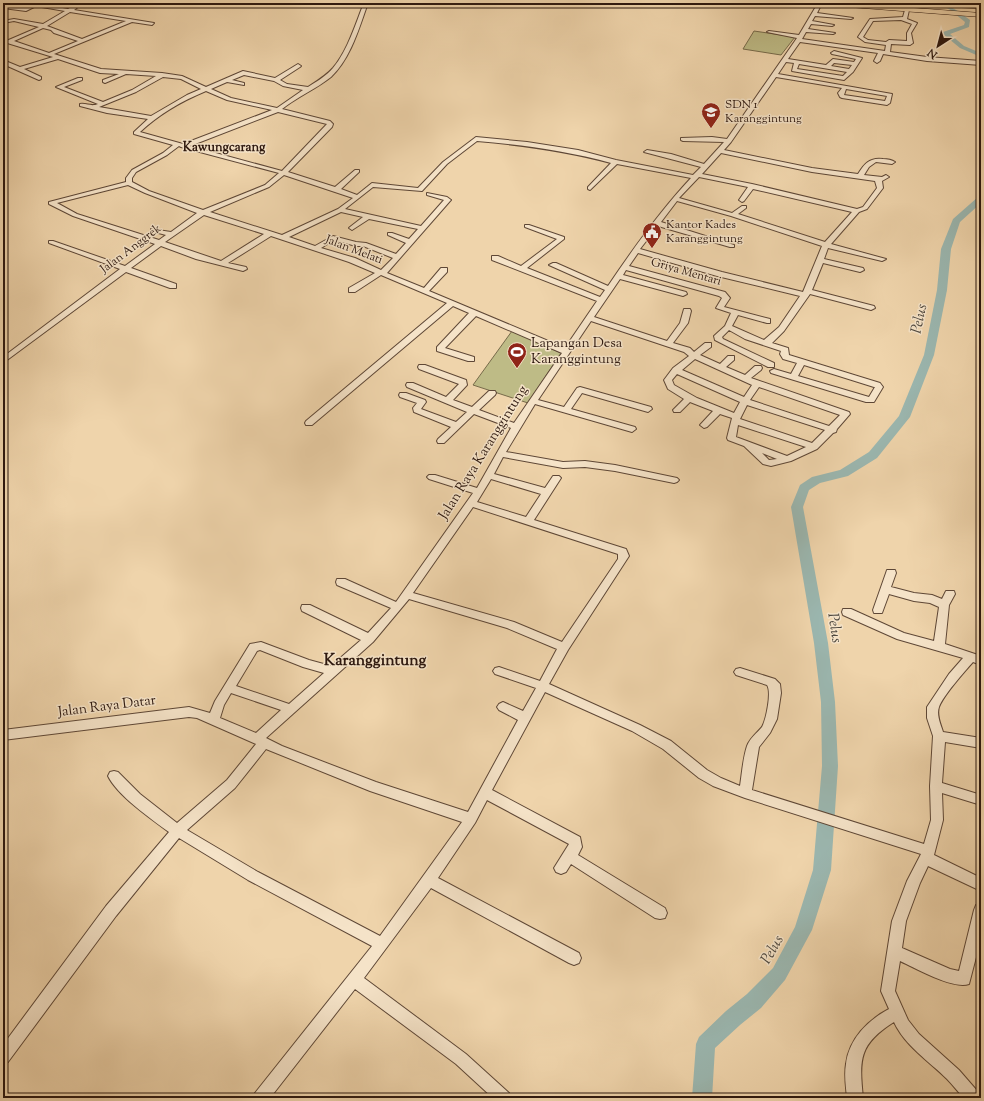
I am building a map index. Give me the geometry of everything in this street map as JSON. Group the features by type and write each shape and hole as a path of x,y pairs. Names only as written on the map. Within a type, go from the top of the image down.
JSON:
{"main road":[{"path":"822,3 871,8 981,15"}],"street":[{"path":"26,3 152,24"},
{"path":"6,42 44,27 82,3"},
{"path":"243,269 223,262 200,257 112,226 75,216 51,203 129,181 134,171 181,145 278,110 328,76 335,69 351,38 366,3"},
{"name":"Jalan Raya Karanggintung","path":"3,1057 111,911 177,831 232,784 261,741 291,709 369,640 398,607 479,492 533,401 636,250 675,199 704,166 729,141 822,3"},
{"path":"3,7 26,10 39,4"},
{"path":"3,22 10,20 39,4"},
{"path":"903,19 906,18 908,10 912,4"},
{"path":"962,6 981,7"},
{"path":"814,14 851,18"},
{"path":"3,18 53,29 56,32 83,40"},
{"path":"903,19 915,23 909,33 910,43 889,42 888,44 867,41 860,37 872,20 903,19"},
{"path":"50,54 133,20"},
{"path":"810,22 832,24"},
{"path":"805,30 833,34"},
{"path":"769,32 799,39 884,52 932,59 981,63"},
{"path":"6,42 50,54 100,71 162,74 182,78 229,99 278,110"},
{"path":"877,61 889,46 888,44"},
{"path":"796,62 794,70 844,78 851,71 859,58 834,53"},
{"path":"20,69 59,57"},
{"path":"784,60 851,71"},
{"path":"827,67 832,61 855,64"},
{"path":"3,62 39,78"},
{"path":"243,73 239,69 244,66"},
{"path":"276,80 298,66"},
{"path":"105,81 124,73"},
{"path":"308,89 285,85 276,80 243,73 205,88 152,118 136,133 283,173 358,197"},
{"path":"93,108 134,91 162,74"},
{"path":"773,75 845,86 890,95 885,104 845,97 841,94 845,86"},
{"path":"80,79 59,87 104,104"},
{"path":"227,80 242,84"},
{"path":"82,105 152,118"},
{"name":"Jalan Anggrek","path":"3,361 202,212 267,186 283,173 331,125 324,121 278,110"},
{"path":"284,237 340,210 372,185 420,190 445,163 476,139 527,144 578,152 638,169 695,176 752,186 857,211"},
{"path":"684,139 729,141"},
{"path":"685,147 695,139"},
{"path":"671,156 678,151"},
{"path":"719,151 812,170 878,179 883,179 886,176"},
{"path":"647,152 671,156 704,166"},
{"path":"860,176 867,164 871,161 876,160 892,162"},
{"path":"590,188 605,171 616,162"},
{"path":"336,190 357,172"},
{"path":"764,343 770,341 786,322 806,293 819,266 826,245 840,232 848,220 857,211 865,208 880,188 878,179"},
{"name":"Jalan Melati","path":"129,181 147,192 202,212 352,260 566,352"},
{"path":"733,215 743,203 752,186"},
{"path":"352,290 382,273 411,242 421,228 448,200 429,194"},
{"path":"675,199 733,215 826,245 882,259"},
{"path":"340,210 421,228"},
{"path":"352,228 368,217"},
{"path":"657,223 732,246"},
{"path":"521,269 562,238 528,226"},
{"path":"153,230 172,234"},
{"path":"223,262 271,233"},
{"path":"390,234 411,242"},
{"path":"316,248 333,238 356,244 364,244 398,257"},
{"path":"51,242 173,286"},
{"path":"636,250 720,274 871,308"},
{"path":"495,258 602,300"},
{"path":"820,260 860,270"},
{"path":"553,265 609,290"},
{"name":"Griya Mentari","path":"625,267 722,294 726,298 720,308 732,320 764,343 785,350 784,356 877,385 879,387 871,400 869,400 793,377"},
{"path":"425,291 444,270"},
{"path":"618,276 682,294"},
{"path":"308,423 452,303"},
{"path":"669,343 684,323 687,311"},
{"path":"471,359 440,350 474,313"},
{"path":"590,318 669,343 687,350 695,356 757,384 846,414 833,430 814,447 788,460 731,438 736,419 745,401 757,384"},
{"path":"732,320 718,336 719,340 772,368 793,377 802,362"},
{"name":"Griya Mentari","path":"732,320 767,321"},
{"path":"708,344 676,370 668,380 669,385 674,390 736,419 814,447"},
{"path":"720,368 731,358"},
{"path":"422,367 463,382 463,385 448,400"},
{"path":"746,379 758,368"},
{"path":"676,370 745,401 833,430"},
{"path":"410,385 518,425"},
{"path":"566,410 580,390 648,409"},
{"path":"441,441 473,409 492,393"},
{"path":"403,395 422,402 417,410 457,426"},
{"path":"677,410 690,398"},
{"path":"533,401 632,428"},
{"path":"704,425 719,410"},
{"path":"501,454 563,465 585,464 615,468 674,480"},
{"path":"488,475 547,492"},
{"path":"432,478 479,492"},
{"path":"528,522 556,478"},
{"path":"260,1098 382,944 430,880 471,819 486,792 496,769 564,647 624,556 622,552 471,503"},
{"path":"878,610 891,573"},
{"path":"341,582 398,607"},
{"path":"885,589 914,597 932,599 944,605"},
{"path":"939,647 944,605 950,594"},
{"path":"407,595 510,625 564,647"},
{"path":"306,608 369,640"},
{"path":"847,612 901,636 976,658"},
{"path":"334,671 257,646 251,650 219,704 212,720 374,787 471,819"},
{"path":"968,1096 954,1075 914,1039 903,1025 888,991 899,921 914,881 928,854 946,788 943,737 933,718 933,707 953,677 976,658"},
{"path":"499,671 542,686 636,728 667,745 703,774 717,782 745,793 849,825 928,854 981,885"},
{"path":"740,672 771,682 774,684 775,693 769,725 755,741 753,746 745,793"},
{"path":"229,688 291,709"},
{"path":"503,707 525,718"},
{"name":"Jalan Raya Datar","path":"3,735 190,712 212,720"},
{"path":"943,737 981,741"},
{"path":"114,776 148,810 177,831 241,870 382,944"},
{"path":"946,788 981,800"},
{"path":"486,792 575,841 576,847 560,868"},
{"path":"569,856 660,914"},
{"path":"430,880 574,958"},
{"path":"894,952 950,976 964,979 981,910"},
{"path":"354,979 460,1058 504,1098"},
{"path":"855,1098 853,1079 854,1056 864,1038 872,1030 887,1017 898,1012"}],"shaded area":[{"path":"754,31 795,37 781,55 743,49"},
{"name":"Lapangan Desa Karanggintung","path":"512,331 561,353 528,403 473,385"}],"waterway":[{"name":"Pelus","path":"937,3 951,8 968,21 967,26 945,33 962,47 981,55"},
{"name":"Pelus","path":"702,1098 706,1044 733,1018 754,1001 779,974 803,930 822,870 830,766 828,702 821,643 797,507 804,488 816,480 844,473 873,455 904,417 929,355 942,290 946,249 956,221 981,199"}],"place":[{"name":"SDN 1 Karanggintung","path":"711,129"},
{"name":"Kantor Kades Karanggintung","path":"652,249"},
{"name":"Lapangan Desa Karanggintung","path":"517,369"}],"district":[{"name":"Kawungcarang","path":"224,148"},
{"name":"Karanggintung","path":"375,661"}]}
